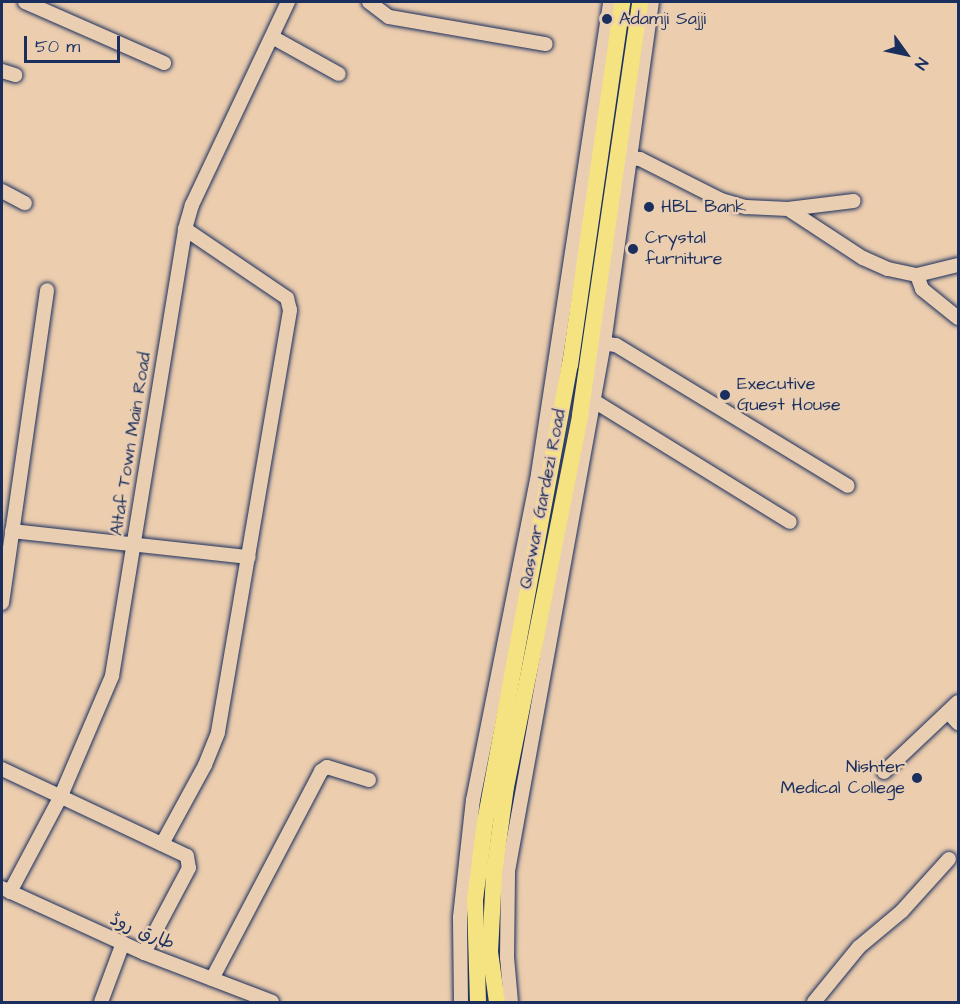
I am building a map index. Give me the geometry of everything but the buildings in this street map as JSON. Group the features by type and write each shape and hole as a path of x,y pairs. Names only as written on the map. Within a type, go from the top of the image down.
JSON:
{"main road":[{"path":"478,1002 475,900 485,822 545,475 622,2"},
{"name":"Qaswar Gardezi Road","path":"497,1002 490,952 494,873 506,787 598,342 621,180 640,2"}],"street":[{"path":"25,2 164,63"},
{"name":"Altaf Town Main Road","path":"6,890 60,798 112,676 185,228 192,205 273,38 288,2"},
{"path":"369,2 389,17 546,44"},
{"path":"563,365 610,2"},
{"path":"621,180 629,158 652,2"},
{"path":"273,38 339,74"},
{"path":"2,71 15,75"},
{"path":"629,158 640,159 721,200 747,207 788,209 855,201"},
{"path":"2,191 25,203"},
{"path":"788,209 863,258 917,275 958,266"},
{"path":"162,844 205,765 218,732 249,557 289,305 287,298 185,228"},
{"path":"917,275 922,289 958,318"},
{"path":"2,603 47,290"},
{"path":"511,1002 507,947 508,871 520,793 594,401 598,342 616,345 848,486"},
{"path":"594,401 790,522"},
{"path":"461,1002 460,917 465,858 545,475"},
{"path":"12,531 249,557"},
{"path":"884,772 958,702"},
{"path":"948,712 958,723"},
{"path":"212,979 321,771 327,767 369,780"},
{"path":"2,769 162,844 190,861 144,953"},
{"path":"814,1002 859,947 902,910 949,859"},
{"name":"طارق روڈ","path":"6,890 144,953 272,1002"},
{"path":"101,1002 123,943"},
{"path":"490,952 507,947"}],"place":[{"name":"Adamji Sajji","path":"607,19"},
{"name":"HBL Bank","path":"649,207"},
{"name":"Crystal furniture","path":"633,249"},
{"name":"Executive Guest House","path":"725,395"},
{"name":"Nishter Medical College","path":"917,778"}]}
